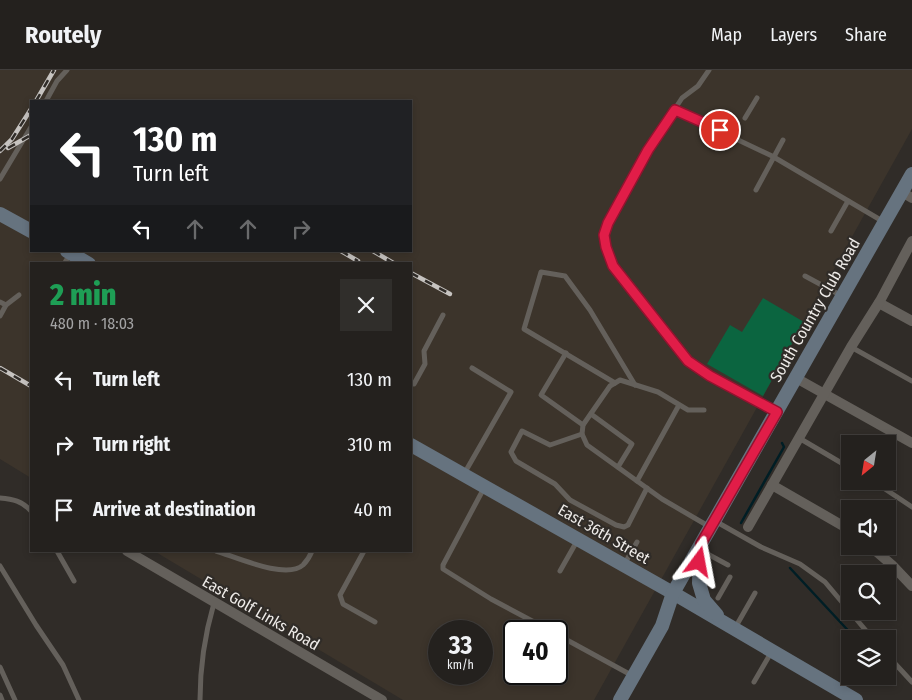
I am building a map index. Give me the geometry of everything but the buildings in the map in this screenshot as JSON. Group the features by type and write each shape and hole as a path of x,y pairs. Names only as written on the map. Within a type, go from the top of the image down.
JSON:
{"street":[{"name":"South Country Club Road","path":"620,700 662,626 673,593 701,547 712,524 884,223 907,195 912,174"},
{"path":"0,214 30,230"},
{"path":"748,527 851,347 907,257 912,242"},
{"path":"67,256 84,262"},
{"path":"879,303 912,321"},
{"path":"796,378 912,443"},
{"name":"East 36th Street","path":"414,449 485,486 856,700"},
{"path":"772,485 841,525"},
{"path":"701,547 699,583 704,600 729,626"},
{"name":"East Golf Links Road","path":"129,552 382,700"},
{"path":"880,555 912,586"}],"lane":[{"path":"47,100 57,81 67,70"},
{"path":"709,70 704,79 682,98 648,150 608,223 604,235 606,247 613,266 688,361 710,376 777,412"},
{"path":"745,118 757,98"},
{"path":"675,110 774,157 884,223"},
{"path":"0,179 30,129"},
{"path":"756,190 783,140"},
{"path":"831,231 848,201"},
{"path":"615,383 524,329 541,272 564,276 590,310 635,385"},
{"path":"805,276 843,296"},
{"path":"0,316 6,305 19,295"},
{"path":"0,302 6,305"},
{"path":"412,385 425,364 424,351 443,315"},
{"path":"851,347 912,381"},
{"path":"566,353 541,395 583,426"},
{"path":"463,474 512,392 472,368"},
{"path":"704,410 688,410 658,392 620,380 610,386 583,426 582,434 587,445 646,488 689,516 712,524 800,564 825,582 865,630"},
{"path":"637,481 679,405"},
{"path":"591,414 632,444 618,467"},
{"path":"582,434 550,445 522,431 511,452 516,460 555,484 570,500 616,525 624,527 628,525 646,488"},
{"path":"798,438 841,463"},
{"path":"485,486 443,565 443,569 491,599 530,620"},
{"path":"886,490 912,507"},
{"path":"0,498 18,501 30,510"},
{"path":"560,571 578,540"},
{"path":"624,565 637,542"},
{"path":"701,547 728,565"},
{"path":"58,552 74,581"},
{"path":"219,552 274,570 290,571 303,565 311,552"},
{"path":"363,552 340,595 343,604 375,622"},
{"path":"0,566 36,626 64,665 79,700"},
{"path":"718,598 730,578"},
{"path":"729,626 755,593"},
{"path":"200,700 202,660 214,603"},
{"path":"568,641 633,677"},
{"path":"754,682 772,650"},
{"path":"896,665 912,682"},
{"path":"0,667 15,700"},
{"path":"0,695 2,700"}],"shaded area":[{"path":"0,70 912,70 912,129 594,700 403,700 156,552 412,552 412,262 30,262 30,477 0,459"}],"green space":[{"path":"763,298 804,322 763,396 707,364 730,325 742,332"}],"waterway":[{"path":"741,523 784,447 782,443"},
{"path":"790,568 848,630"}],"railway":[{"path":"37,100 54,70"},
{"path":"0,151 12,139 30,111"},
{"path":"8,148 30,136"},
{"path":"343,252 358,261"},
{"path":"375,252 392,262"},
{"path":"412,274 450,294"},
{"path":"0,368 30,385"}],"route":[{"path":"699,562 701,544 777,412 710,376 688,361 613,266 604,235 608,223 648,150 675,110 720,130"}]}
